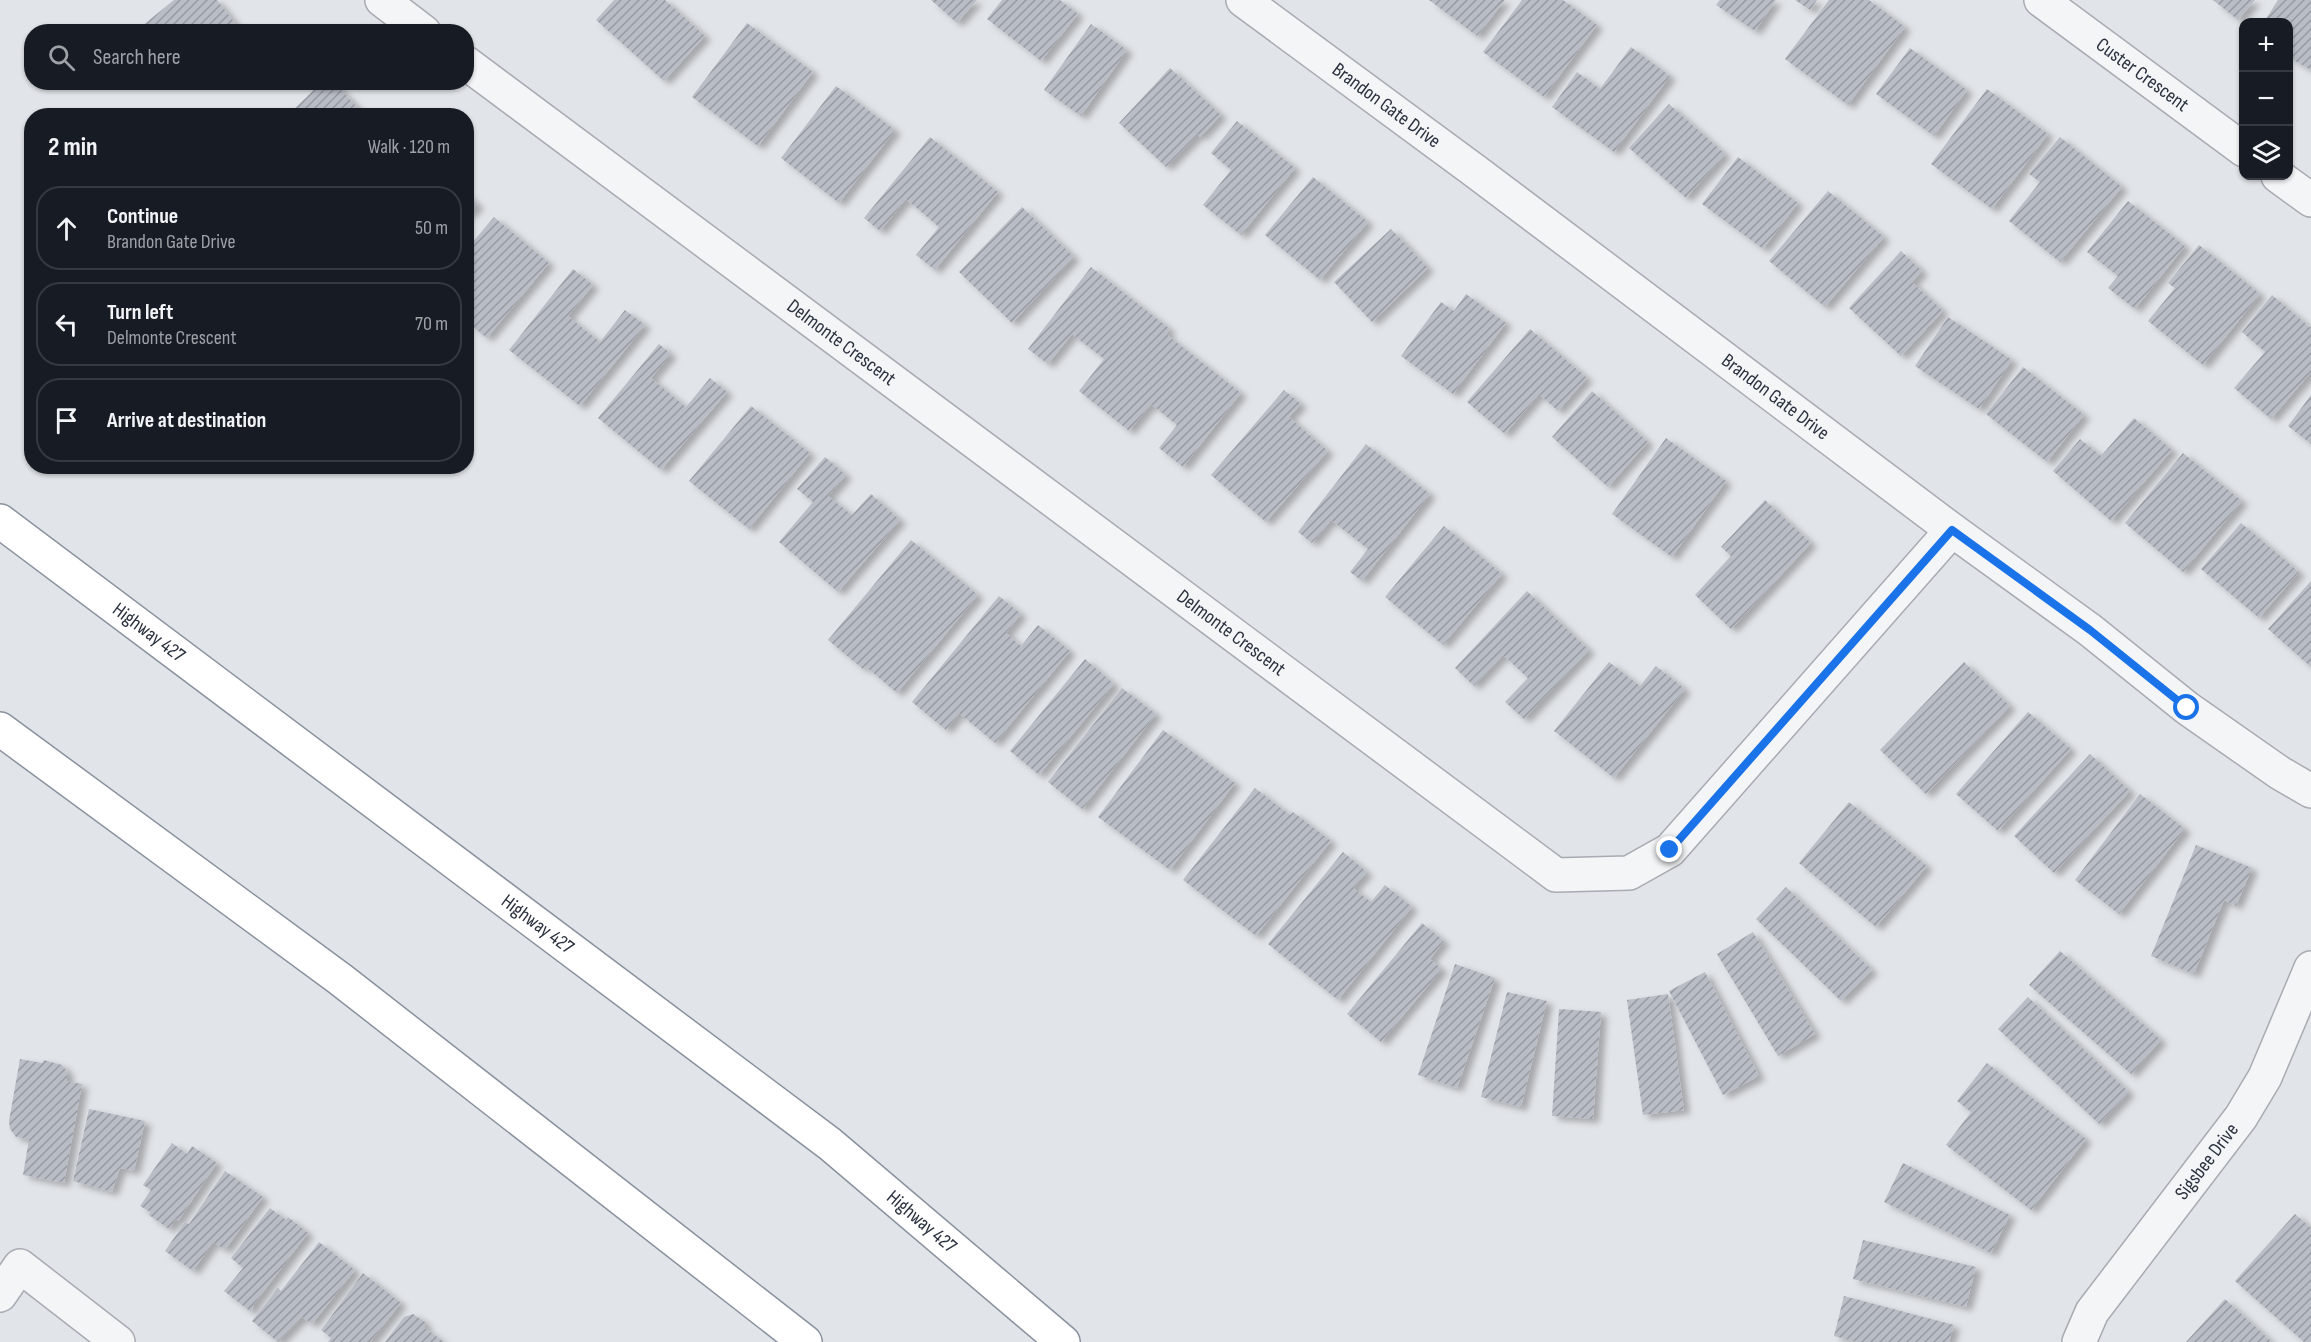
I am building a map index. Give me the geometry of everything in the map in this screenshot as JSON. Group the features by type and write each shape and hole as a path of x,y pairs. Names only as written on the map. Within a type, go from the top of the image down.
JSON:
{"highway":[{"name":"Highway 427","path":"0,521 830,1144 1063,1342"},
{"path":"0,729 340,979 805,1342"}],"street":[{"path":"382,0 414,24"},
{"name":"Brandon Gate Drive","path":"1243,0 1485,178 1952,530 2090,630 2187,708 2280,773 2311,791"},
{"name":"Custer Crescent","path":"2041,0 2239,146"},
{"name":"Delmonte Crescent","path":"474,69 1556,875 1629,873 1670,850 1952,530"},
{"path":"2284,180 2311,200"},
{"name":"Sigsbee Drive","path":"2079,1342 2092,1312 2241,1118 2265,1077 2311,968"},
{"path":"0,1295 20,1266 118,1342"}],"building":[{"path":"174,0 217,0 236,24 144,24"},
{"path":"614,0 665,0 705,36 664,81 596,20"},
{"path":"931,0 977,0 957,23"},
{"path":"1002,0 1060,0 1078,14 1041,61 987,19"},
{"path":"1429,0 1505,0 1477,36"},
{"path":"1522,0 1563,0 1597,25 1544,97 1483,52"},
{"path":"1720,0 1776,0 1755,31 1716,5"},
{"path":"1795,0 1817,0 1810,10"},
{"path":"1829,0 1869,0 1905,27 1848,105 1785,59"},
{"path":"2213,0 2255,0 2238,20"},
{"path":"2278,0 2311,0 2311,70 2293,60 2293,18 2267,18"},
{"path":"747,23 813,72 758,146 692,97"},
{"path":"1091,24 1127,50 1081,116 1044,90"},
{"path":"1631,47 1670,76 1614,152 1552,107 1577,72 1600,89"},
{"path":"1910,48 1967,90 1934,136 1876,94"},
{"path":"1170,68 1221,115 1200,137 1198,134 1166,167 1119,123"},
{"path":"836,86 895,130 839,203 781,158"},
{"path":"1987,89 2048,134 1992,209 1931,164"},
{"path":"314,90 341,90 358,108 295,108"},
{"path":"1669,104 1725,154 1686,198 1629,148"},
{"path":"1237,121 1295,168 1241,235 1203,205 1231,170 1211,153"},
{"path":"930,137 998,192 935,270 916,255 939,227 906,199 880,231 864,218"},
{"path":"2060,137 2122,187 2060,262 2009,221 2040,182 2029,174"},
{"path":"1738,157 1798,203 1763,249 1702,204"},
{"path":"1313,177 1368,222 1320,280 1265,235"},
{"path":"1828,191 1884,237 1825,307 1769,261"},
{"path":"2128,201 2185,246 2135,309 2108,288 2118,276 2087,252"},
{"path":"1022,207 1074,257 1012,323 959,272"},
{"path":"494,217 549,263 487,338 474,327 474,241"},
{"path":"1391,229 1428,268 1372,322 1334,282"},
{"path":"2199,245 2260,294 2203,365 2148,321 2175,288 2168,283"},
{"path":"1901,251 1922,271 1912,282 1943,311 1901,356 1849,308"},
{"path":"1091,267 1170,329 1166,334 1241,393 1183,467 1159,448 1177,425 1151,404 1129,431 1079,391 1104,359 1072,334 1048,364 1028,349"},
{"path":"573,269 593,285 568,316 600,342 625,310 645,325 580,406 509,350"},
{"path":"1466,294 1506,323 1453,394 1401,356 1441,302 1454,311"},
{"path":"2272,295 2311,328 2311,372 2271,419 2234,388 2265,352 2242,332"},
{"path":"1948,317 2012,360 1979,409 1915,366"},
{"path":"1530,329 1587,378 1558,411 1539,394 1505,434 1467,402"},
{"path":"659,344 671,354 651,378 686,407 710,378 727,392 661,470 598,418"},
{"path":"2023,367 2084,415 2047,462 1986,414"},
{"path":"1284,390 1301,404 1289,417 1328,451 1266,522 1211,475"},
{"path":"1592,391 1648,442 1608,487 1552,437"},
{"path":"2311,395 2311,444 2288,426"},
{"path":"751,406 810,453 749,529 689,481"},
{"path":"2134,418 2172,450 2111,521 2053,471 2080,439 2101,456"},
{"path":"1666,438 1726,481 1672,557 1612,514"},
{"path":"1366,444 1430,494 1362,581 1350,572 1368,549 1331,520 1312,543 1298,532"},
{"path":"2183,453 2242,501 2183,572 2125,523"},
{"path":"825,457 846,475 828,496 852,515 871,494 900,520 838,592 779,542 813,502 797,489"},
{"path":"1765,500 1811,543 1731,629 1695,595 1731,556 1721,547"},
{"path":"2241,523 2299,572 2259,618 2201,569"},
{"path":"1444,526 1502,574 1443,645 1385,597"},
{"path":"911,540 978,595 897,693 865,666 863,669 828,640"},
{"path":"2311,581 2311,667 2268,629"},
{"path":"1527,591 1589,650 1524,719 1505,702 1528,678 1503,655 1474,686 1455,668"},
{"path":"999,596 1021,614 1006,633 1021,646 1038,625 1070,651 995,743 959,713 946,730 912,702"},
{"path":"1085,659 1114,684 1039,775 1010,751"},
{"path":"1609,662 1640,686 1656,666 1685,689 1614,778 1554,731"},
{"path":"1964,662 2010,706 1926,794 1880,750"},
{"path":"1122,688 1156,714 1082,809 1048,782"},
{"path":"2028,712 2071,749 1998,831 1956,794"},
{"path":"1163,730 1235,783 1170,870 1098,817"},
{"path":"2090,754 2130,791 2054,873 2014,836"},
{"path":"1255,788 1290,815 1293,812 1331,841 1256,936 1183,880"},
{"path":"2140,794 2185,829 2119,914 2075,880"},
{"path":"1849,802 1927,866 1876,927 1799,863"},
{"path":"2196,845 2252,868 2236,906 2224,900 2194,974 2151,956"},
{"path":"1343,852 1367,872 1353,888 1371,902 1385,885 1412,907 1338,1000 1268,944"},
{"path":"1786,887 1872,970 1841,1001 1756,919"},
{"path":"1422,923 1444,941 1430,959 1442,969 1381,1042 1347,1014"},
{"path":"1753,932 1815,1034 1778,1056 1717,954"},
{"path":"2060,951 2161,1040 2131,1074 2029,985"},
{"path":"1455,964 1495,978 1457,1088 1418,1075"},
{"path":"1705,972 1759,1076 1723,1095 1669,991"},
{"path":"1507,992 1547,1001 1521,1107 1481,1097"},
{"path":"1668,994 1684,1110 1643,1115 1627,1000"},
{"path":"2028,997 2129,1092 2099,1124 1998,1029"},
{"path":"1559,1009 1601,1012 1593,1119 1552,1116"},
{"path":"20,1059 42,1063 44,1060 62,1065 68,1073 66,1081 82,1084 64,1183 23,1175 29,1139 16,1137 10,1129 9,1121"},
{"path":"1987,1063 2086,1139 2031,1210 1946,1145 1971,1112 1957,1101"},
{"path":"89,1109 145,1121 134,1171 120,1168 112,1192 73,1181"},
{"path":"172,1143 187,1154 192,1146 217,1163 178,1221 176,1219 169,1229 140,1206 151,1190 143,1185"},
{"path":"1903,1163 2010,1215 1991,1253 1884,1202"},
{"path":"225,1171 263,1197 225,1250 213,1242 193,1271 165,1251 185,1222 189,1224"},
{"path":"270,1208 286,1220 288,1217 308,1233 254,1304 251,1312 224,1291 243,1268 231,1258"},
{"path":"2295,1214 2311,1228 2311,1342 2304,1342 2235,1281"},
{"path":"1863,1240 1976,1267 1966,1307 1853,1279"},
{"path":"319,1242 355,1270 312,1324 302,1317 278,1342 252,1321 278,1288 281,1291"},
{"path":"363,1273 401,1303 370,1342 328,1342 331,1338 321,1330"},
{"path":"1844,1296 1954,1325 1949,1342 1857,1342 1834,1336"},
{"path":"2225,1299 2272,1342 2186,1342"},
{"path":"413,1314 425,1322 425,1328 444,1342 385,1342 404,1317"}],"route":[{"path":"1670,850 1952,530 2090,630 2187,708"}]}
